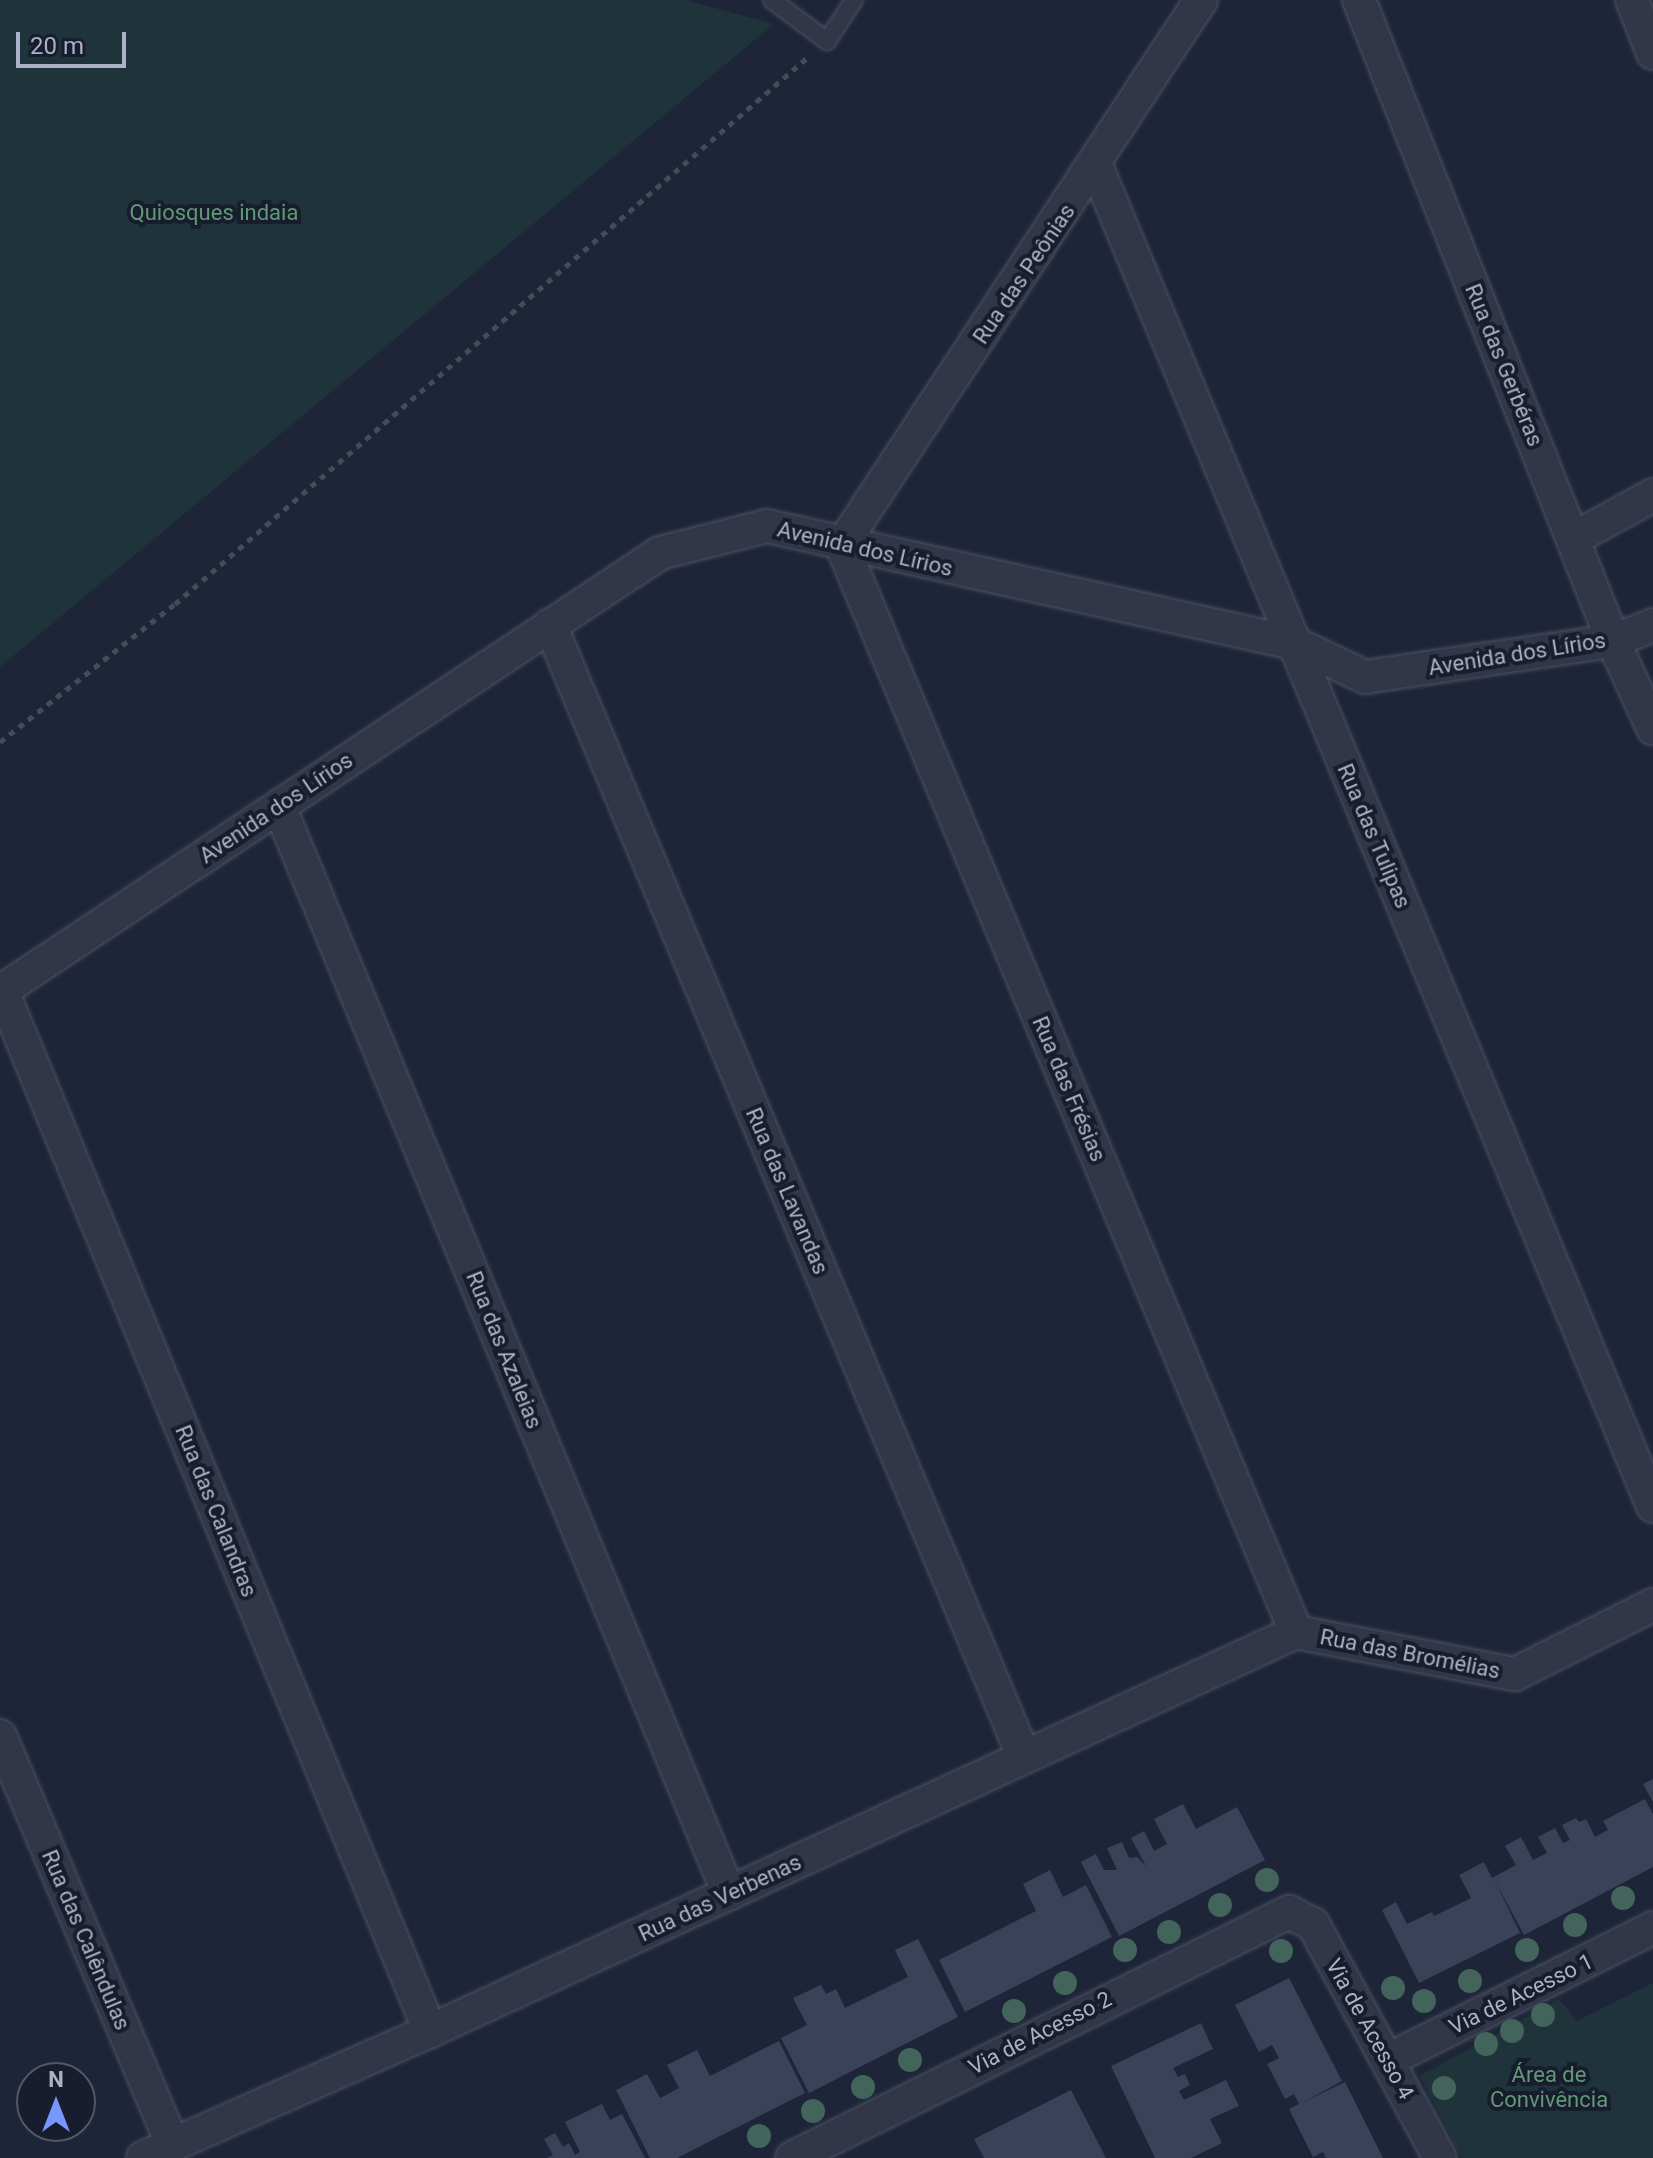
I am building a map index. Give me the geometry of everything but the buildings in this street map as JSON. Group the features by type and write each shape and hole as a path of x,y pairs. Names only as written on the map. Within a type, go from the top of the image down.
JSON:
{"street":[{"name":"Rua das Peônias","path":"842,545 1096,166 1201,0"},
{"name":"Rua das Gerbéras","path":"1359,0 1617,650 1653,728"},
{"path":"1632,0 1653,53"},
{"name":"Rua das Tulipas","path":"1096,166 1653,1506"},
{"path":"1573,539 1653,495"},
{"name":"Avenida dos Lírios","path":"1,991 660,553 767,526 1294,643 1365,677 1653,646"},
{"name":"Rua das Frésias","path":"842,545 1296,1632"},
{"name":"Rua das Lavandas","path":"550,625 1024,1757"},
{"name":"Avenida dos Lírios","path":"1617,650 1653,625"},
{"name":"Rua das Azaleias","path":"279,806 729,1894"},
{"name":"Rua das Calandras","path":"1,991 430,2031"},
{"name":"Rua das Bromélias","path":"1296,1632 1515,1674 1653,1605"},
{"name":"Rua das Verbenas","path":"143,2158 430,2031 1296,1632"},
{"name":"Rua das Calêndulas","path":"0,1736 172,2144"},
{"name":"Via de Acesso 4","path":"1289,1912 1313,1924 1440,2158"},
{"name":"Via de Acesso 2","path":"792,2158 1289,1912"},
{"name":"Via de Acesso 1","path":"1388,2060 1653,1928"}],"lane":[{"path":"772,0 827,41 854,0"}],"path":[{"path":"0,742 175,604 827,41"}],"green space":[{"name":"Quiosques indaia","path":"0,0 685,0 774,24 0,667"},
{"name":"Área de Convivência","path":"1653,1983 1653,2158 1462,2158 1420,2076 1559,1999 1577,2021"}]}
